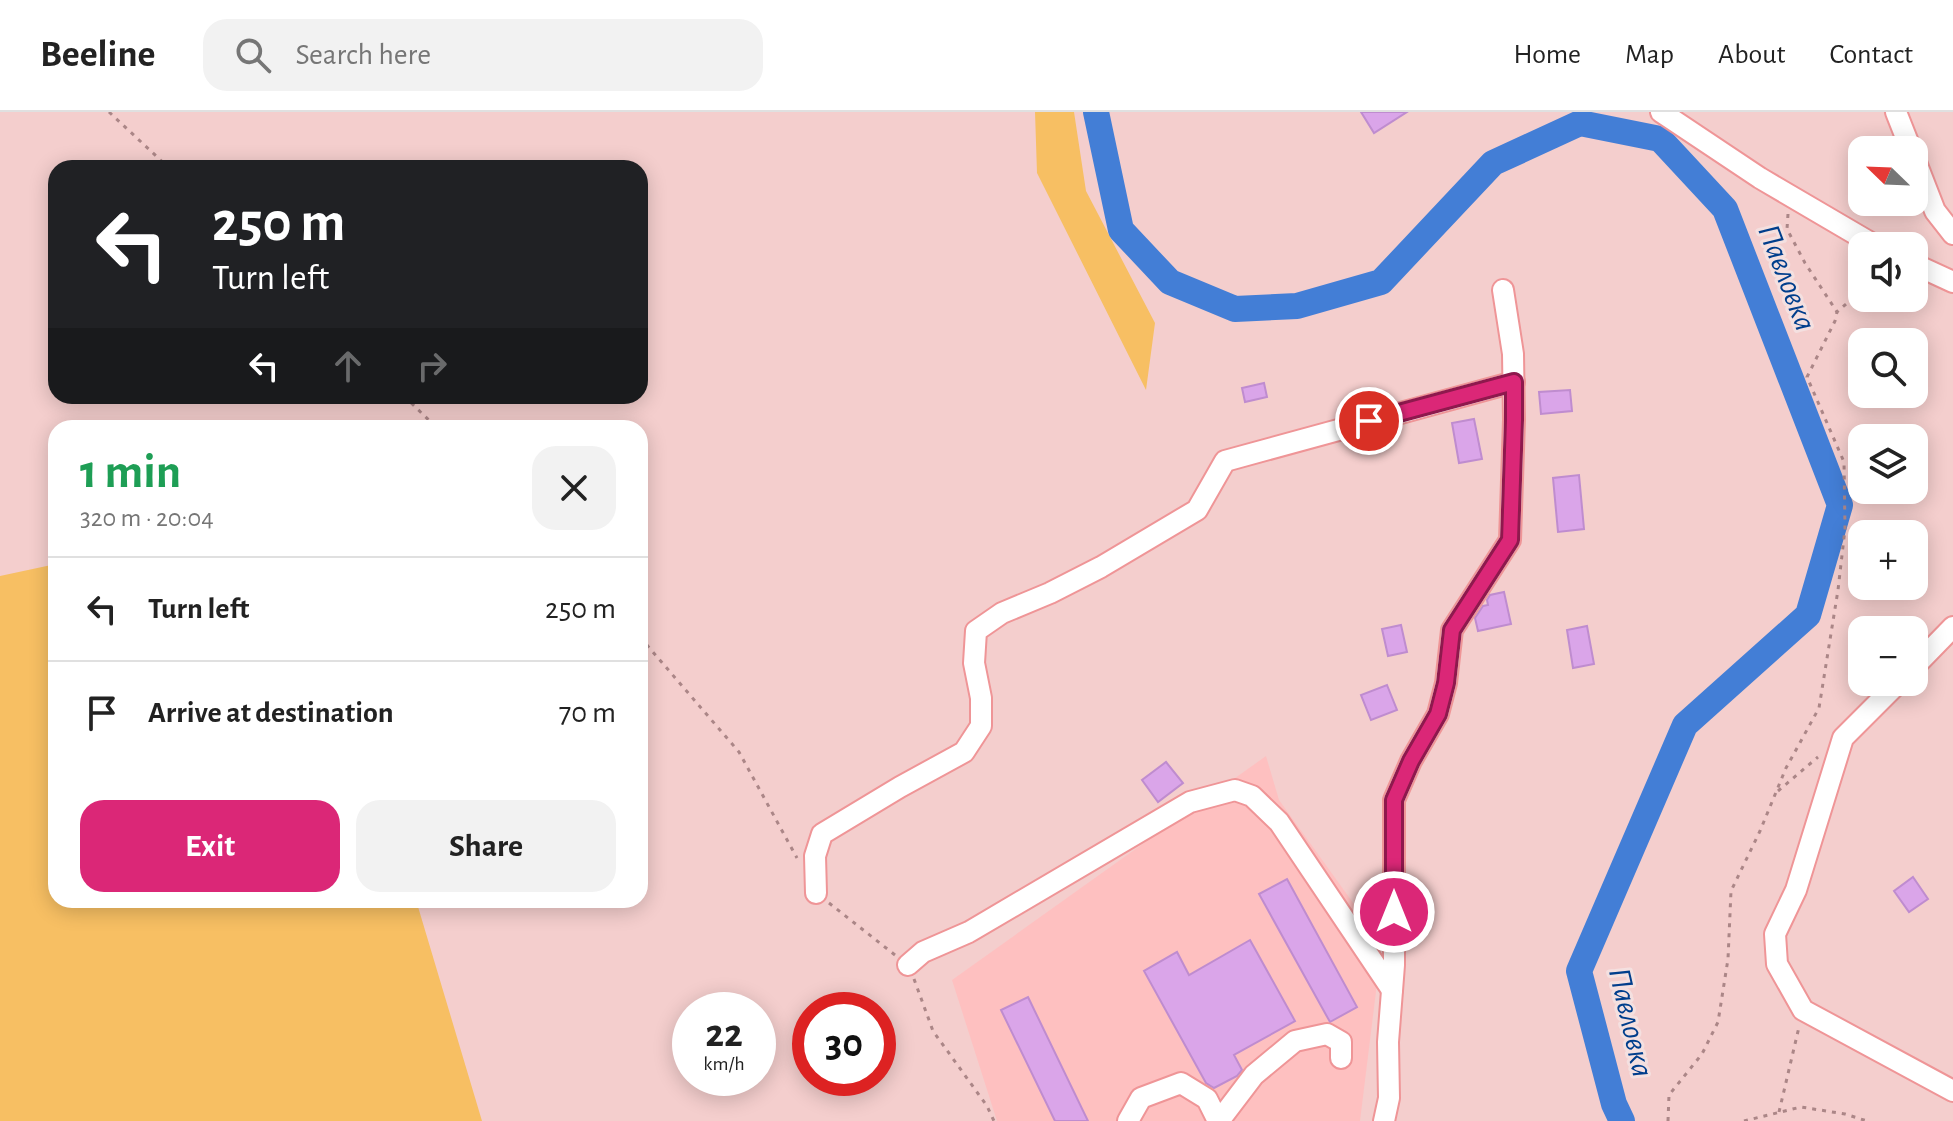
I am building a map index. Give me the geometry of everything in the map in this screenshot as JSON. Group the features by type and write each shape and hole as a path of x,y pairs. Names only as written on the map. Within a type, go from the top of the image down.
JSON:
{"street":[{"path":"1661,112 1760,178 1852,232"},
{"path":"1896,112 1905,136"},
{"path":"1928,193 1935,211 1953,234"},
{"path":"1928,270 1953,282"},
{"path":"1384,1121 1389,1098 1388,1042 1394,965 1394,800 1411,761 1438,714 1446,683 1452,630 1510,540 1514,382 1503,290"},
{"path":"816,893 815,856 822,834 964,752 981,726 981,698 974,663 976,631 1002,613 1101,567 1197,510 1225,461 1514,382"},
{"path":"1928,653 1953,627"},
{"path":"1885,696 1843,738 1796,890 1775,934 1777,964 1803,1010 1953,1091"},
{"path":"908,965 923,952 969,932 1190,802 1235,790 1252,796 1279,822 1392,990"},
{"path":"1128,1121 1141,1098 1181,1083 1207,1099 1218,1121 1254,1075 1295,1041 1327,1034 1341,1042 1341,1058"}],"path":[{"path":"109,112 160,160"},
{"path":"1789,195 1787,229 1837,312"},
{"path":"1668,1121 1669,1095 1702,1054 1718,1022 1728,959 1731,891 1786,768 1819,708 1845,529 1844,462 1807,377 1837,312 1848,302"},
{"path":"412,404 429,420"},
{"path":"1775,794 1819,757"},
{"path":"1779,1112 1803,1010"},
{"path":"1744,1121 1801,1107 1867,1121"}],"shaded area":[{"path":"1035,112 1074,112 1086,191 1155,323 1146,390 1037,173"},
{"path":"48,566 48,908 418,908 482,1121 0,1121 0,576"},
{"path":"1266,756 1279,800 1382,943 1360,1121 997,1121 952,980"}],"building":[{"path":"1361,112 1407,112 1374,133"},
{"path":"1264,383 1267,397 1245,402 1242,388"},
{"path":"1570,390 1572,411 1541,414 1539,392"},
{"path":"1474,419 1482,459 1459,463 1452,423"},
{"path":"1579,475 1584,529 1558,532 1553,478"},
{"path":"1504,592 1511,624 1478,631 1475,618 1483,606 1488,605 1490,595"},
{"path":"1401,625 1407,652 1388,656 1382,629"},
{"path":"1587,626 1594,664 1573,668 1567,630"},
{"path":"1387,685 1397,710 1371,720 1361,695"},
{"path":"1166,762 1183,783 1158,802 1142,780"},
{"path":"1913,877 1928,899 1909,912 1894,891"},
{"path":"1287,879 1357,1007 1330,1022 1259,894"},
{"path":"1250,940 1295,1021 1234,1055 1242,1070 1214,1088 1206,1083 1144,971 1177,952 1189,975"},
{"path":"1028,997 1088,1121 1055,1121 1001,1010"}],"waterway":[{"name":"Павловка","path":"1096,112 1121,230 1170,282 1235,309 1297,306 1381,282 1493,163 1580,123 1660,139 1725,209 1840,505 1808,615 1685,725 1579,971 1614,1104 1622,1121"}],"route":[{"path":"1369,421 1514,382 1510,540 1452,630 1446,683 1438,714 1411,761 1394,800 1394,912"}]}
